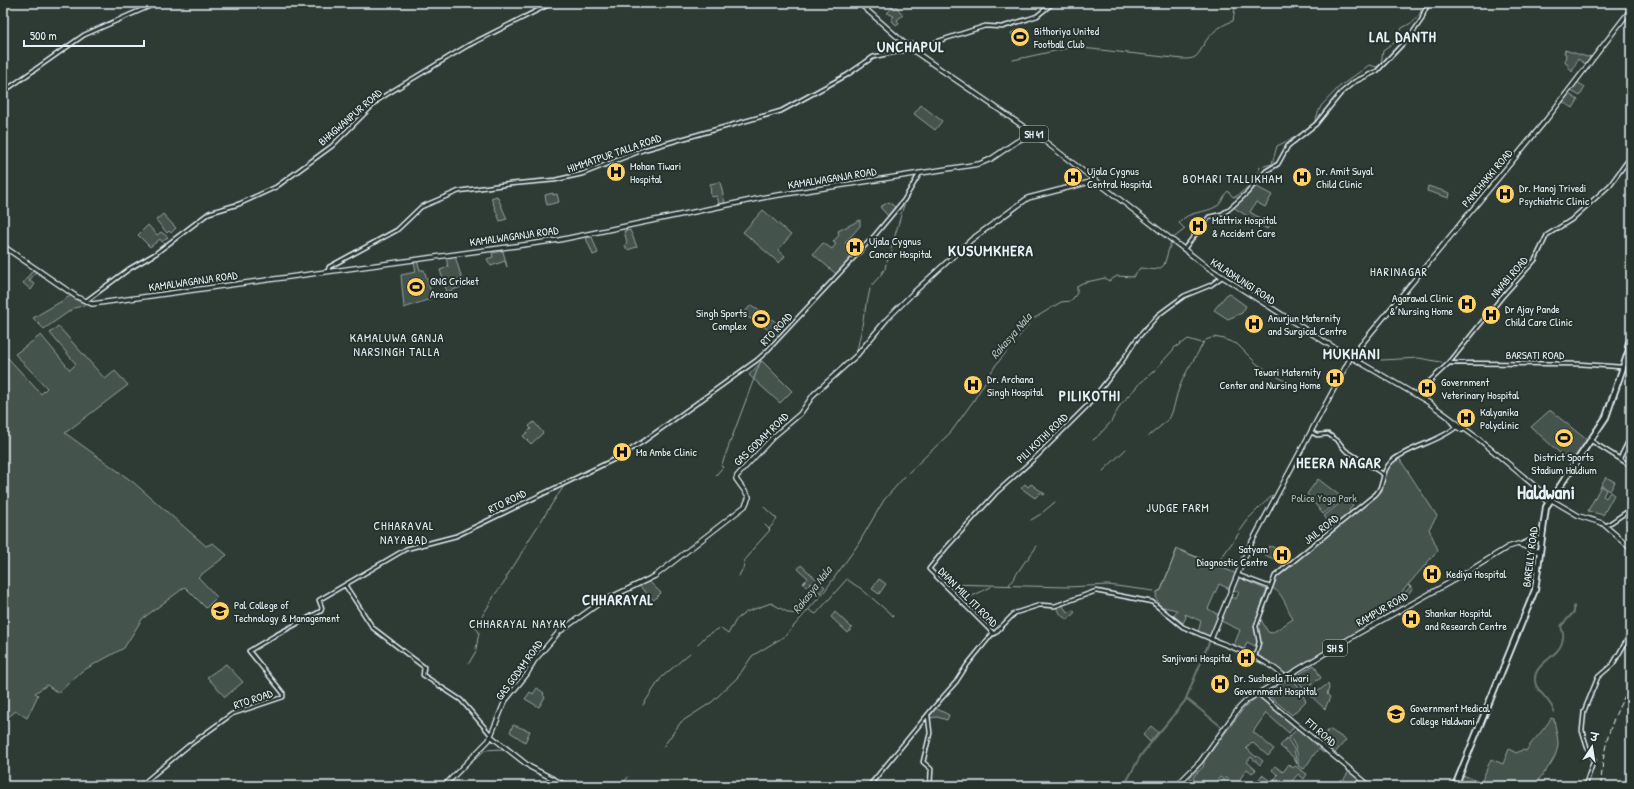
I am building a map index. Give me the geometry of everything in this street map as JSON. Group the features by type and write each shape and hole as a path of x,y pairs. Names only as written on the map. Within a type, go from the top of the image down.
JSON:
{"highway":[{"path":"1616,382 1631,337"},
{"path":"1616,382 1631,344"},
{"name":"BAREILLY ROAD","path":"1454,786 1532,601 1537,580 1540,540 1547,498 1560,483 1604,417 1616,382"}],"main road":[{"name":"KALADHUNGI ROAD","path":"860,3 906,46 1032,133 1091,180 1222,278 1320,339 1416,395 1498,456 1547,498 1579,516 1606,526"},
{"name":"PANCHAKKI ROAD","path":"1211,639 1248,549 1310,432 1352,357 1546,120 1631,9"},
{"name":"KAMALWAGANJA ROAD","path":"86,302 92,304 559,240 766,197 986,162 1032,133"},
{"name":"GAS GODAM ROAD","path":"444,786 492,737 506,701 527,674 538,656 562,629 601,602 655,576 745,507 749,497 736,479 737,476 774,437 800,414 814,394 857,355 888,318 915,290 971,240 1021,202 1091,180"},
{"path":"3,246 86,302"},
{"path":"1606,526 1631,548"},
{"name":"SH 5","path":"1522,546 1526,542 1540,540"},
{"name":"RAMPUR ROAD","path":"1176,786 1200,762 1241,705 1258,693 1508,547 1514,544 1522,546"},
{"path":"1522,546 1540,552"},
{"path":"1211,639 1255,657 1281,673 1283,678"},
{"name":"FTI ROAD","path":"1258,693 1370,786"},
{"path":"492,737 530,767 567,786"}],"street":[{"path":"3,92 84,35 157,3"},
{"name":"BHAGWANPUR ROAD","path":"86,302 129,269 159,252 209,213 239,204 276,188 333,145 378,100 467,46 552,3"},
{"path":"906,46 912,44 920,47 985,26 1002,27 1037,16 1053,3"},
{"path":"1183,249 1209,217 1222,214 1228,210 1266,171 1278,164 1288,146 1316,124 1341,92 1354,82 1377,71 1411,35 1422,19 1429,3"},
{"name":"HIMMATPUR TALLA ROAD","path":"328,271 330,267 399,229 421,207 454,193 476,188 566,178 609,164 643,150 781,111 847,75 873,57 910,49"},
{"name":"NWABI ROAD","path":"1416,395 1449,363 1534,260 1547,235 1571,220 1610,185 1631,156"},
{"name":"RTO ROAD","path":"140,786 188,746 232,714 283,696 283,693 249,650 321,611 322,608 320,600 406,549 456,536 617,458 644,442 763,355 875,235 904,200 918,174"},
{"name":"PILI KOTHI ROAD","path":"929,569 946,548 1006,483 1036,458 1088,405 1121,363 1136,340 1158,316 1184,296 1211,285 1222,278"},
{"name":"BARSATI ROAD","path":"1449,363 1579,364 1621,367"},
{"name":"JAIL ROAD","path":"1255,657 1259,642 1256,626 1275,576 1376,494 1382,487 1383,474 1396,458 1457,426"},
{"path":"1310,432 1317,434 1328,434 1338,441 1345,450 1383,474"},
{"path":"1621,458 1631,436"},
{"path":"1588,442 1621,458 1631,466"},
{"path":"1606,526 1631,509"},
{"name":"DHAN MILL ITI ROAD","path":"929,569 993,633 996,633 1015,613 1040,605 1054,606 1092,592 1099,591 1152,602 1179,625 1191,632 1211,639"},
{"path":"1238,575 1270,587"},
{"path":"345,585 370,620 373,628 424,667 423,675 461,700 492,737"},
{"path":"869,786 956,682 967,665 993,633"},
{"path":"1585,786 1594,760 1587,747 1582,731 1584,711 1598,678 1613,664 1631,633"},
{"path":"928,715 930,734 923,762 931,769 930,786"}],"green space":[{"path":"895,5 903,15 897,20 899,23 896,25 891,20 894,16 887,13"},
{"name":"Bithoriya United Football Club","path":"1022,28 1029,41 1018,45 1011,33"},
{"path":"1565,50 1587,57 1591,56 1589,58 1591,60 1587,65 1578,59 1572,72 1565,61"},
{"path":"1577,82 1585,87 1580,96 1571,91"},
{"path":"1569,94 1578,100 1573,108 1563,102"},
{"path":"921,105 942,121 935,130 914,114"},
{"path":"720,182 725,203 719,204 717,196 711,197 710,184"},
{"path":"1255,186 1272,195 1265,207 1256,202 1250,212 1270,224 1267,229 1233,207"},
{"path":"1428,186 1450,193 1449,198 1427,191"},
{"path":"553,193 553,195 557,194 559,202 547,205 545,195"},
{"path":"497,196 507,219 500,221 491,198"},
{"path":"889,202 895,207 888,216 880,207"},
{"path":"763,210 791,235 778,250 785,256 779,263 743,232"},
{"path":"163,214 176,228 171,233 169,231 167,233 156,220"},
{"path":"860,220 860,226 845,243 852,250 849,253 853,256 836,274 813,254 823,243 832,249 836,244 833,242 839,235 838,231"},
{"path":"148,225 157,235 161,232 168,237 162,242 160,239 150,247 138,235"},
{"path":"630,230 637,247 627,250 625,245 627,242 624,231"},
{"path":"592,237 598,253 593,255 586,238"},
{"path":"503,251 507,267 505,261 491,266 487,259 493,257 492,253"},
{"path":"455,256 464,286 447,292 440,270 448,267 446,257"},
{"name":"GNG Cricket Areana","path":"414,261 417,261 420,270 424,270 433,298 404,308 401,275 416,272"},
{"path":"33,270 36,272 29,281 35,284 31,290 23,283"},
{"path":"1228,293 1246,306 1242,313 1228,319 1214,310"},
{"path":"72,295 87,305 74,308 44,329 33,318"},
{"name":"Singh Sports Complex","path":"751,305 786,329 778,336 773,333 776,329 775,328 772,332 743,314"},
{"path":"58,326 105,379 115,371 128,385 65,433 133,482 206,546 213,543 227,555 198,577 217,597 206,608 185,587 142,619 124,648 82,671 58,693 47,685 35,693 38,695 27,718 16,711 3,721 3,362 8,358 41,394 47,388 15,354 41,335 70,370 76,364 50,333"},
{"path":"762,361 792,391 780,403 749,375"},
{"name":"District Sports Stadium Haldium","path":"1549,411 1551,411 1587,440 1571,463 1531,427"},
{"path":"534,422 543,433 531,444 523,436 531,429 529,426"},
{"path":"1399,458 1437,516 1429,529 1438,550 1401,593 1403,595 1410,587 1408,585 1413,588 1405,598 1400,593 1396,599 1401,607 1286,674 1258,657 1260,640 1257,626 1260,618 1268,632 1272,633 1293,619 1284,600 1275,589 1271,588 1275,579 1382,491 1386,472 1390,465"},
{"path":"1606,477 1615,482 1610,491 1601,485"},
{"name":"Police Yoga Park","path":"1318,479 1343,498 1323,514 1307,494"},
{"path":"1025,484 1028,487 1031,484 1045,494 1040,493 1035,498 1021,488"},
{"path":"1601,486 1606,490 1603,496 1606,498 1610,492 1614,495 1603,515 1588,511"},
{"path":"1344,500 1353,506 1349,510 1351,513 1333,527 1324,516"},
{"path":"1269,546 1279,549 1276,560 1265,555 1264,551 1267,550"},
{"path":"1177,549 1237,574 1230,589 1219,584 1208,609 1219,615 1210,637 1198,632 1201,621 1185,614 1186,617 1183,623 1174,616 1177,610 1159,606 1156,597 1157,592 1161,590"},
{"path":"801,565 825,587 820,593 810,583 806,587 803,583 808,578 798,569"},
{"path":"1238,577 1267,590 1254,626 1258,641 1257,647 1247,642 1244,650 1234,645 1240,630 1221,621 1230,597 1236,599 1239,592 1233,590"},
{"path":"879,579 886,584 879,594 872,589"},
{"path":"649,581 661,593 654,600 638,585"},
{"path":"1062,605 1068,613 1071,610 1075,612 1068,620 1062,616 1056,607"},
{"path":"835,612 852,628 848,633 831,617"},
{"path":"226,664 243,682 225,697 207,677"},
{"path":"1314,665 1321,678 1303,689 1296,676"},
{"path":"1291,675 1306,701 1292,715 1264,692"},
{"path":"1328,684 1329,688 1327,694 1330,697 1325,709 1311,696"},
{"path":"537,688 544,693 543,695 545,697 539,707 525,699 530,692 533,694"},
{"path":"1258,696 1295,725 1289,733 1266,713 1253,732 1274,749 1268,756 1252,742 1246,748 1263,761 1260,765 1251,757 1247,762 1256,770 1252,773 1247,769 1240,779 1244,783 1241,786 1236,786 1226,777 1224,780 1220,777 1212,786 1194,786 1195,782 1193,777 1203,767 1205,760 1244,708"},
{"path":"935,708 949,715 947,720 937,717 931,718 930,716"},
{"path":"1551,718 1554,719 1557,735 1557,750 1549,767 1534,786 1456,786 1461,774 1481,783 1491,759 1503,764 1509,749 1516,753 1522,750 1526,751"},
{"path":"513,725 530,731 525,742 510,732"},
{"path":"1151,726 1158,732 1150,742 1143,735"},
{"path":"1296,727 1326,751 1324,753 1318,749 1304,769 1298,766 1298,758 1294,743 1289,737 1297,729"},
{"path":"1329,729 1346,740 1334,754 1320,743"},
{"path":"1287,738 1294,749 1297,764 1293,757 1280,746"},
{"path":"1289,764 1293,768 1295,766 1307,774 1304,779 1298,774 1288,786 1286,784 1281,786 1274,780 1278,775 1272,770 1275,766 1283,772"},
{"path":"1349,771 1368,786 1340,786"},
{"path":"1262,775 1276,785 1278,786 1254,786"}],"waterway":[{"name":"Rakasya Nala","path":"1313,125 1321,106 1339,87 1369,65 1377,67 1381,64 1383,51 1394,43 1402,28 1413,22 1420,14 1423,3"},
{"path":"1013,60 1073,47 1191,59 1198,54 1206,40 1213,33 1220,27 1233,21 1235,8"},
{"name":"Rakasya Nala","path":"1172,239 1185,229 1179,223 1183,219 1192,214 1217,206 1221,203 1228,191 1233,197 1237,196 1254,182 1260,167 1272,164 1277,146 1301,134"},
{"path":"901,214 906,200"},
{"path":"891,249 901,215"},
{"name":"Rakasya Nala","path":"663,747 681,722 712,702 738,677 752,656 785,636 824,592 857,546 884,500 906,475 951,432 974,400 995,366 1033,319 1061,302 1071,301 1077,293 1077,286 1082,283 1105,278 1109,281 1117,276 1133,277 1140,268 1152,270 1158,269 1164,265 1171,242"},
{"path":"887,261 892,251"},
{"path":"885,269 886,264"},
{"path":"880,276 884,270"},
{"path":"870,287 879,277"},
{"path":"867,303 870,289"},
{"path":"865,312 866,304"},
{"path":"861,332 864,314"},
{"path":"859,340 861,333"},
{"path":"1213,337 1225,339"},
{"path":"1206,340 1211,338"},
{"path":"1183,343 1188,339 1202,343 1204,342"},
{"path":"1226,340 1237,344 1257,364 1288,383"},
{"path":"857,351 859,341"},
{"path":"1192,363 1204,342"},
{"path":"1174,348 1182,343"},
{"path":"1164,360 1174,349"},
{"path":"1355,354 1382,360 1419,358 1446,363"},
{"path":"722,464 761,360"},
{"path":"1156,369 1163,361"},
{"path":"1169,419 1180,385 1191,364"},
{"path":"1145,379 1155,370"},
{"path":"1140,383 1144,380"},
{"path":"1133,391 1139,384"},
{"path":"1126,398 1132,392"},
{"path":"1122,403 1126,399"},
{"path":"1116,413 1121,404"},
{"path":"1111,422 1115,414"},
{"path":"1149,436 1168,420"},
{"path":"1098,436 1110,423"},
{"path":"1093,440 1097,437"},
{"path":"1103,471 1126,449"},
{"path":"716,475 723,467 721,466"},
{"path":"558,495 564,486"},
{"path":"1261,506 1273,495"},
{"path":"527,543 557,496"},
{"path":"1043,512 1055,502"},
{"path":"764,507 777,519 769,529"},
{"path":"1255,512 1260,507"},
{"path":"1249,518 1254,513"},
{"path":"1031,520 1041,514"},
{"path":"1240,531 1248,520"},
{"path":"752,550 770,530 765,525"},
{"path":"1217,564 1239,533"},
{"path":"520,555 527,545"},
{"path":"1027,560 1037,546"},
{"path":"1157,592 1161,590 1177,549 1216,565"},
{"path":"746,559 752,552"},
{"path":"511,570 520,556"},
{"path":"743,569 745,560"},
{"path":"1009,585 1026,560"},
{"path":"739,576 742,570"},
{"path":"507,576 510,571"},
{"path":"501,586 507,579 506,577"},
{"path":"809,610 816,614 847,579"},
{"path":"848,580 858,587"},
{"path":"946,584 1067,587 1108,585 1154,591"},
{"path":"859,587 893,616"},
{"path":"970,597 991,587"},
{"path":"495,594 500,588"},
{"path":"492,600 494,596"},
{"path":"476,649 479,632 475,627 491,602"},
{"path":"746,612 771,603 789,613 798,614"},
{"path":"1554,712 1553,708 1536,685 1536,675 1542,664 1553,655 1561,645 1563,638 1561,626 1574,612 1574,606"},
{"name":"Rakasya Nala","path":"800,614 804,611"},
{"path":"737,619 745,613"},
{"path":"706,636 720,628 728,634 736,620"},
{"path":"698,644 705,637"},
{"path":"1124,786 1141,755 1185,701 1210,640"},
{"path":"469,663 476,651"},
{"path":"684,658 690,653"},
{"path":"662,677 683,659"},
{"path":"643,705 661,678"},
{"path":"1187,699 1223,728"},
{"path":"1191,786 1193,783 1190,777 1198,769 1226,730"},
{"name":"Rakasya Nala","path":"454,779 485,750 503,749 514,757"},
{"name":"Rakasya Nala","path":"621,786 628,777"}],"railway":[{"path":"1601,786 1603,759 1609,734 1618,709 1631,686"}],"place":[{"name":"Bithoriya United Football Club","path":"1020,37"},
{"name":"Mohan Tiwari Hospital","path":"616,172"},
{"name":"Ujala Cygnus Central Hospital","path":"1073,177"},
{"name":"Dr. Amit Suyal Child Clinic","path":"1302,177"},
{"name":"Dr. Manoj Trivedi Psychiatric Clinic","path":"1505,194"},
{"name":"Mattrix Hospital & Accident Care","path":"1198,226"},
{"name":"Ujala Cygnus Cancer Hospital","path":"855,247"},
{"name":"GNG Cricket Areana","path":"416,287"},
{"name":"Agarawal Clinic & Nursing Home","path":"1467,304"},
{"name":"Dr Ajay Pande Child Care Clinic","path":"1491,315"},
{"name":"Singh Sports Complex","path":"761,319"},
{"name":"Anurjun Maternity and Surgical Centre","path":"1254,324"},
{"name":"Tewari Maternity Center and Nursing Home","path":"1335,378"},
{"name":"Dr. Archana Singh Hospital","path":"973,385"},
{"name":"Government Veterinary Hospital","path":"1427,388"},
{"name":"Kalyanika Polyclinic","path":"1466,418"},
{"name":"District Sports Stadium Haldium","path":"1564,438"},
{"name":"Ma Ambe Clinic","path":"622,452"},
{"name":"Satyam Diagnostic Centre","path":"1282,555"},
{"name":"Kediya Hospital","path":"1432,574"},
{"name":"Pal College of Technology & Management","path":"220,611"},
{"name":"Shankar Hospital and Research Centre","path":"1411,619"},
{"name":"Sanjivani Hospital","path":"1246,658"},
{"name":"Dr. Susheela Tiwari Government Hospital","path":"1220,684"},
{"name":"Government Medical College Haldwani","path":"1396,714"}],"district":[{"name":"LAL DANTH","path":"1403,37"},
{"name":"UNCHAPUL","path":"911,47"},
{"name":"BOMARI TALLIKHAM","path":"1233,179"},
{"name":"KUSUMKHERA","path":"991,251"},
{"name":"HARINAGAR","path":"1399,272"},
{"name":"KAMALUWA GANJA NARSINGH TALLA","path":"397,345"},
{"name":"MUKHANI","path":"1352,354"},
{"name":"PILIKOTHI","path":"1090,396"},
{"name":"HEERA NAGAR","path":"1339,463"},
{"name":"Haldwani","path":"1546,492"},
{"name":"JUDGE FARM","path":"1178,508"},
{"name":"CHHARAVAL NAYABAD","path":"404,533"},
{"name":"CHHARAYAL","path":"618,600"},
{"name":"CHHARAYAL NAYAK","path":"518,624"}]}
